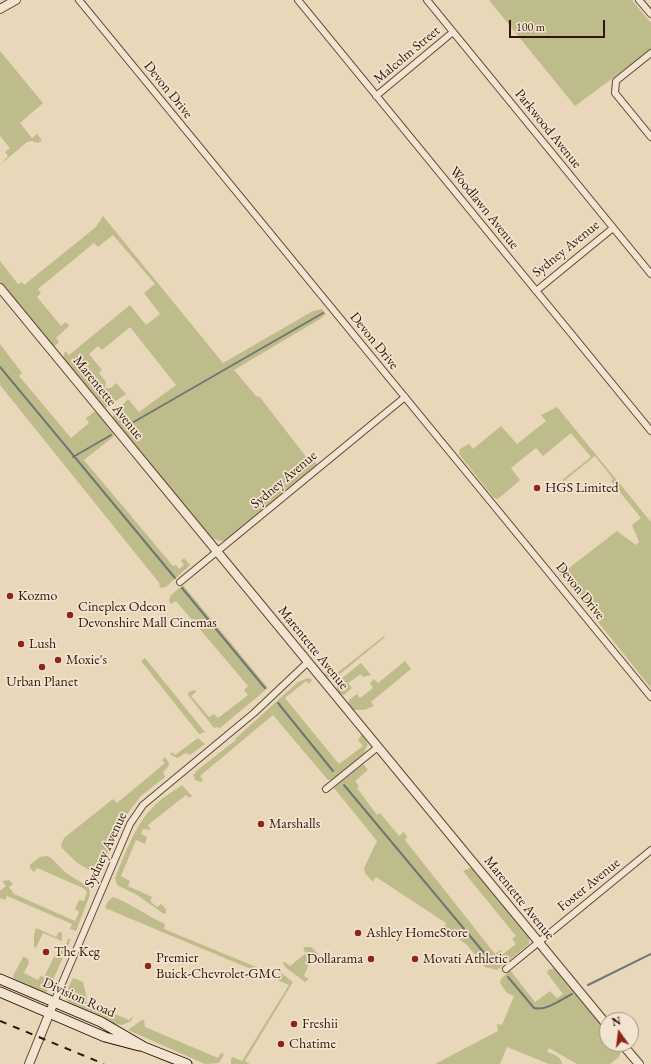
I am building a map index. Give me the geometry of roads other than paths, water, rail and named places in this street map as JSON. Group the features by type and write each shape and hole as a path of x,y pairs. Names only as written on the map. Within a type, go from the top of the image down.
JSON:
{"main road":[{"name":"Division Road","path":"0,978 107,1025 144,1047"},
{"name":"Division Road","path":"0,992 49,1014 112,1039 144,1047 187,1064"}],"street":[{"path":"0,9 16,0"},
{"name":"Devon Drive","path":"78,0 651,697"},
{"name":"Woodlawn Avenue","path":"298,0 651,431"},
{"name":"Parkwood Avenue","path":"426,0 651,274"},
{"path":"639,0 651,14"},
{"name":"Malcolm Street","path":"376,96 453,32"},
{"path":"651,53 616,81 615,92 651,137"},
{"name":"Sydney Avenue","path":"536,291 613,228"},
{"name":"Marentette Avenue","path":"0,288 599,1015"},
{"name":"Sydney Avenue","path":"180,582 405,397"},
{"name":"Sydney Avenue","path":"29,1064 127,831 144,805 254,713 308,662"},
{"path":"326,789 378,747"},
{"name":"Foster Avenue","path":"506,969 651,850"},
{"path":"629,1052 639,1064"}],"waterway":[{"path":"125,427 323,313"},
{"path":"0,367 175,578"},
{"path":"73,457 111,435"},
{"path":"182,588 265,688"},
{"path":"278,703 333,771"},
{"path":"344,785 490,960"},
{"path":"588,985 651,954"},
{"path":"508,977 534,1008 544,1008 572,994"}],"railway":[{"path":"0,1021 104,1064"}],"place":[{"name":"HGS Limited","path":"537,488"},
{"name":"Kozmo","path":"10,596"},
{"name":"Cineplex Odeon Devonshire Mall Cinemas","path":"70,615"},
{"name":"Lush","path":"21,644"},
{"name":"Moxie's","path":"58,660"},
{"name":"Urban Planet","path":"42,667"},
{"name":"Marshalls","path":"261,824"},
{"name":"Ashley HomeStore","path":"358,933"},
{"name":"The Keg","path":"46,952"},
{"name":"Dollarama","path":"371,959"},
{"name":"Movati Athletic","path":"415,959"},
{"name":"Premier Buick-Chevrolet-GMC","path":"148,966"},
{"name":"Freshii","path":"294,1024"},
{"name":"Chatime","path":"281,1044"}]}
